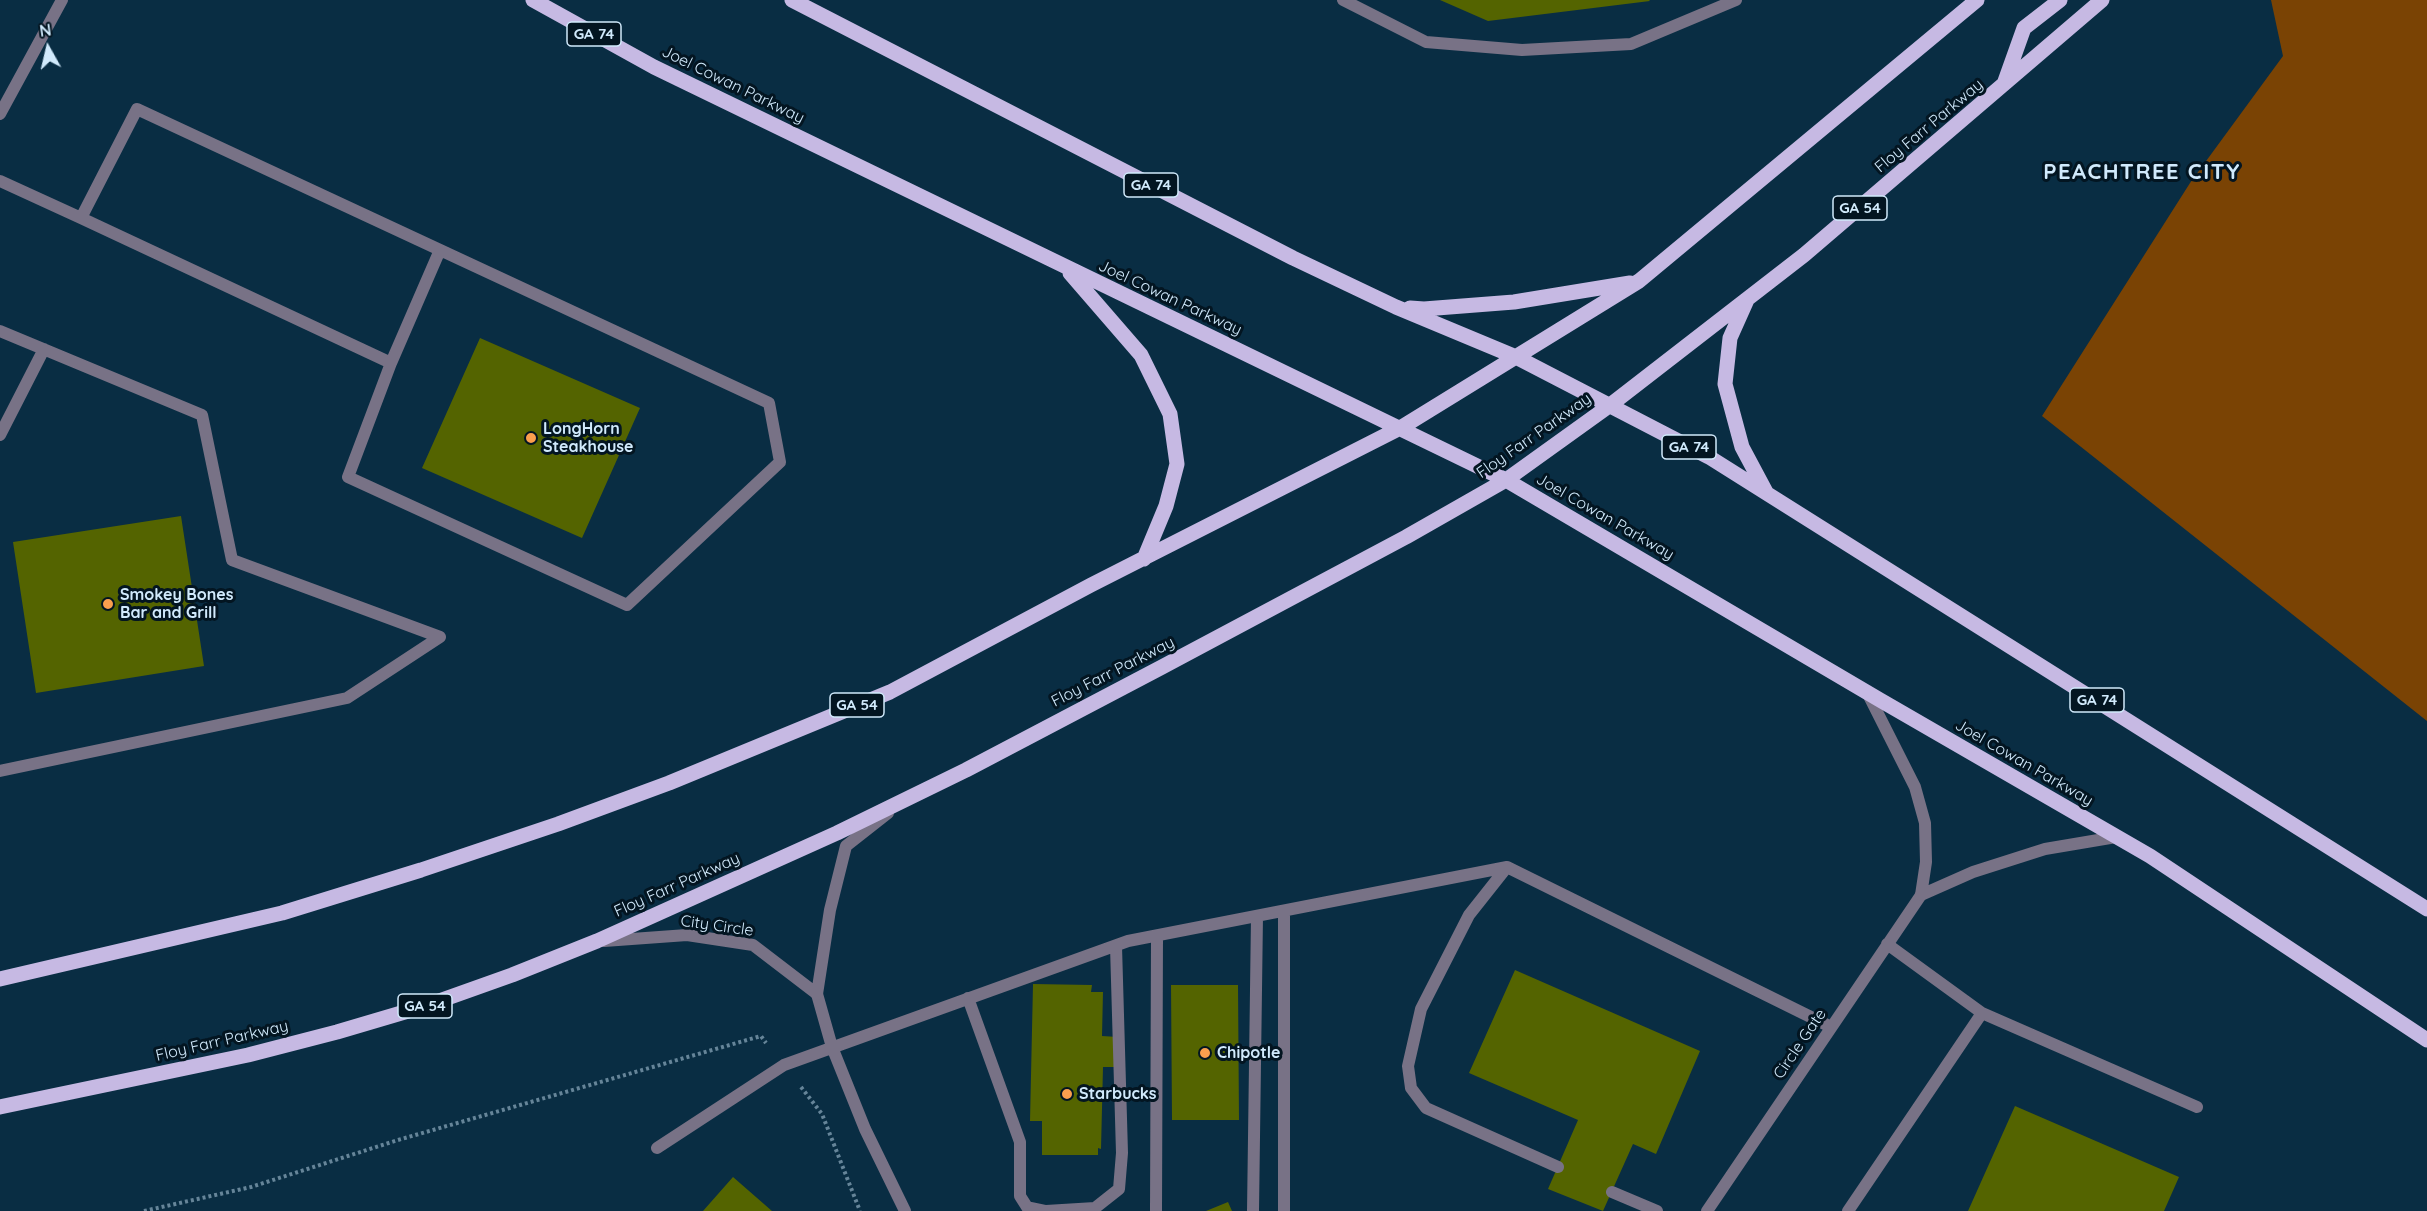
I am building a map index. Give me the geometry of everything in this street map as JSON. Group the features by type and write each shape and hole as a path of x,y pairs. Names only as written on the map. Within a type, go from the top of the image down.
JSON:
{"main road":[{"name":"Joel Cowan Parkway","path":"533,0 654,67 1066,268 1402,427 1506,480 2151,856 2427,1040"},
{"name":"GA 74","path":"792,0 1293,258 1396,307 1515,357 1709,457 2427,909"},
{"name":"GA 54","path":"0,979 282,913 421,870 558,824 692,774 890,692 1402,427 1639,281 1977,0"},
{"path":"2002,87 2024,28 2060,0"},
{"name":"Floy Farr Parkway","path":"0,1107 248,1054 337,1032 425,1006 501,979 597,941 837,833 966,770 1162,667 1406,537 1506,480 1609,406 1804,255 2102,0"},
{"path":"1066,268 1142,355 1170,414 1177,464 1166,506 1144,559"},
{"path":"1396,307 1424,309 1514,302 1639,281"},
{"path":"1748,298 1730,338 1725,384 1742,447 1766,492"}],"street":[{"path":"0,114 62,0"},
{"path":"1343,0 1426,42 1522,50 1631,44 1737,0"},
{"path":"81,218 137,109 769,403 780,462 627,605 348,477 391,363 440,250"},
{"path":"0,181 391,363"},
{"path":"0,331 202,415 232,560 440,637 347,698 0,771"},
{"path":"0,435 44,349"},
{"name":"Circle Gate","path":"1707,1211 1921,895 1926,862 1925,823 1915,787 1866,691"},
{"path":"905,1211 865,1129 832,1047 817,994 830,910 846,846 910,796"},
{"path":"1921,895 1973,872 2045,849 2116,837"},
{"path":"1507,867 1469,915 1420,1009 1408,1066 1411,1088 1426,1108 1558,1167"},
{"path":"657,1148 784,1065 1116,946 1507,867 1831,1027"},
{"path":"1284,911 1284,1211"},
{"path":"1253,1211 1257,916"},
{"name":"City Circle","path":"597,941 687,935 753,945 817,994"},
{"path":"1156,1211 1157,936"},
{"path":"1887,944 1982,1013 2197,1107"},
{"path":"968,998 1020,1142 1020,1196 1028,1209 1046,1211 1095,1208 1119,1190 1122,1153 1116,946"},
{"path":"1848,1211 1982,1013"},
{"path":"1612,1191 1656,1211"}],"path":[{"path":"144,1211 250,1187 398,1140 761,1036 822,1114 860,1211"}],"shaded area":[{"path":"2271,0 2427,0 2427,721 2042,416 2190,183 2283,56"}],"building":[{"path":"1440,0 1649,0 1650,1 1488,21"},
{"name":"LongHorn Steakhouse","path":"480,338 640,408 582,538 422,468"},
{"name":"Smokey Bones Bar and Grill","path":"181,516 204,666 36,693 13,542"},
{"path":"1515,970 1700,1051 1656,1154 1633,1144 1603,1211 1548,1189 1578,1120 1469,1073"},
{"name":"Starbucks","path":"1033,984 1092,985 1091,992 1103,992 1102,1036 1118,1037 1117,1067 1103,1067 1101,1149 1098,1148 1098,1155 1042,1155 1042,1121 1030,1121"},
{"name":"Chipotle","path":"1171,985 1238,985 1239,1120 1172,1120"},
{"path":"2015,1106 2179,1177 2164,1211 1968,1211"},
{"path":"733,1177 772,1211 703,1211"},
{"path":"1228,1202 1232,1211 1206,1211"}],"place":[{"name":"LongHorn Steakhouse","path":"531,438"},
{"name":"Smokey Bones Bar and Grill","path":"108,604"},
{"name":"Chipotle","path":"1205,1053"},
{"name":"Starbucks","path":"1067,1094"}],"district":[{"name":"PEACHTREE CITY","path":"2142,172"}]}
